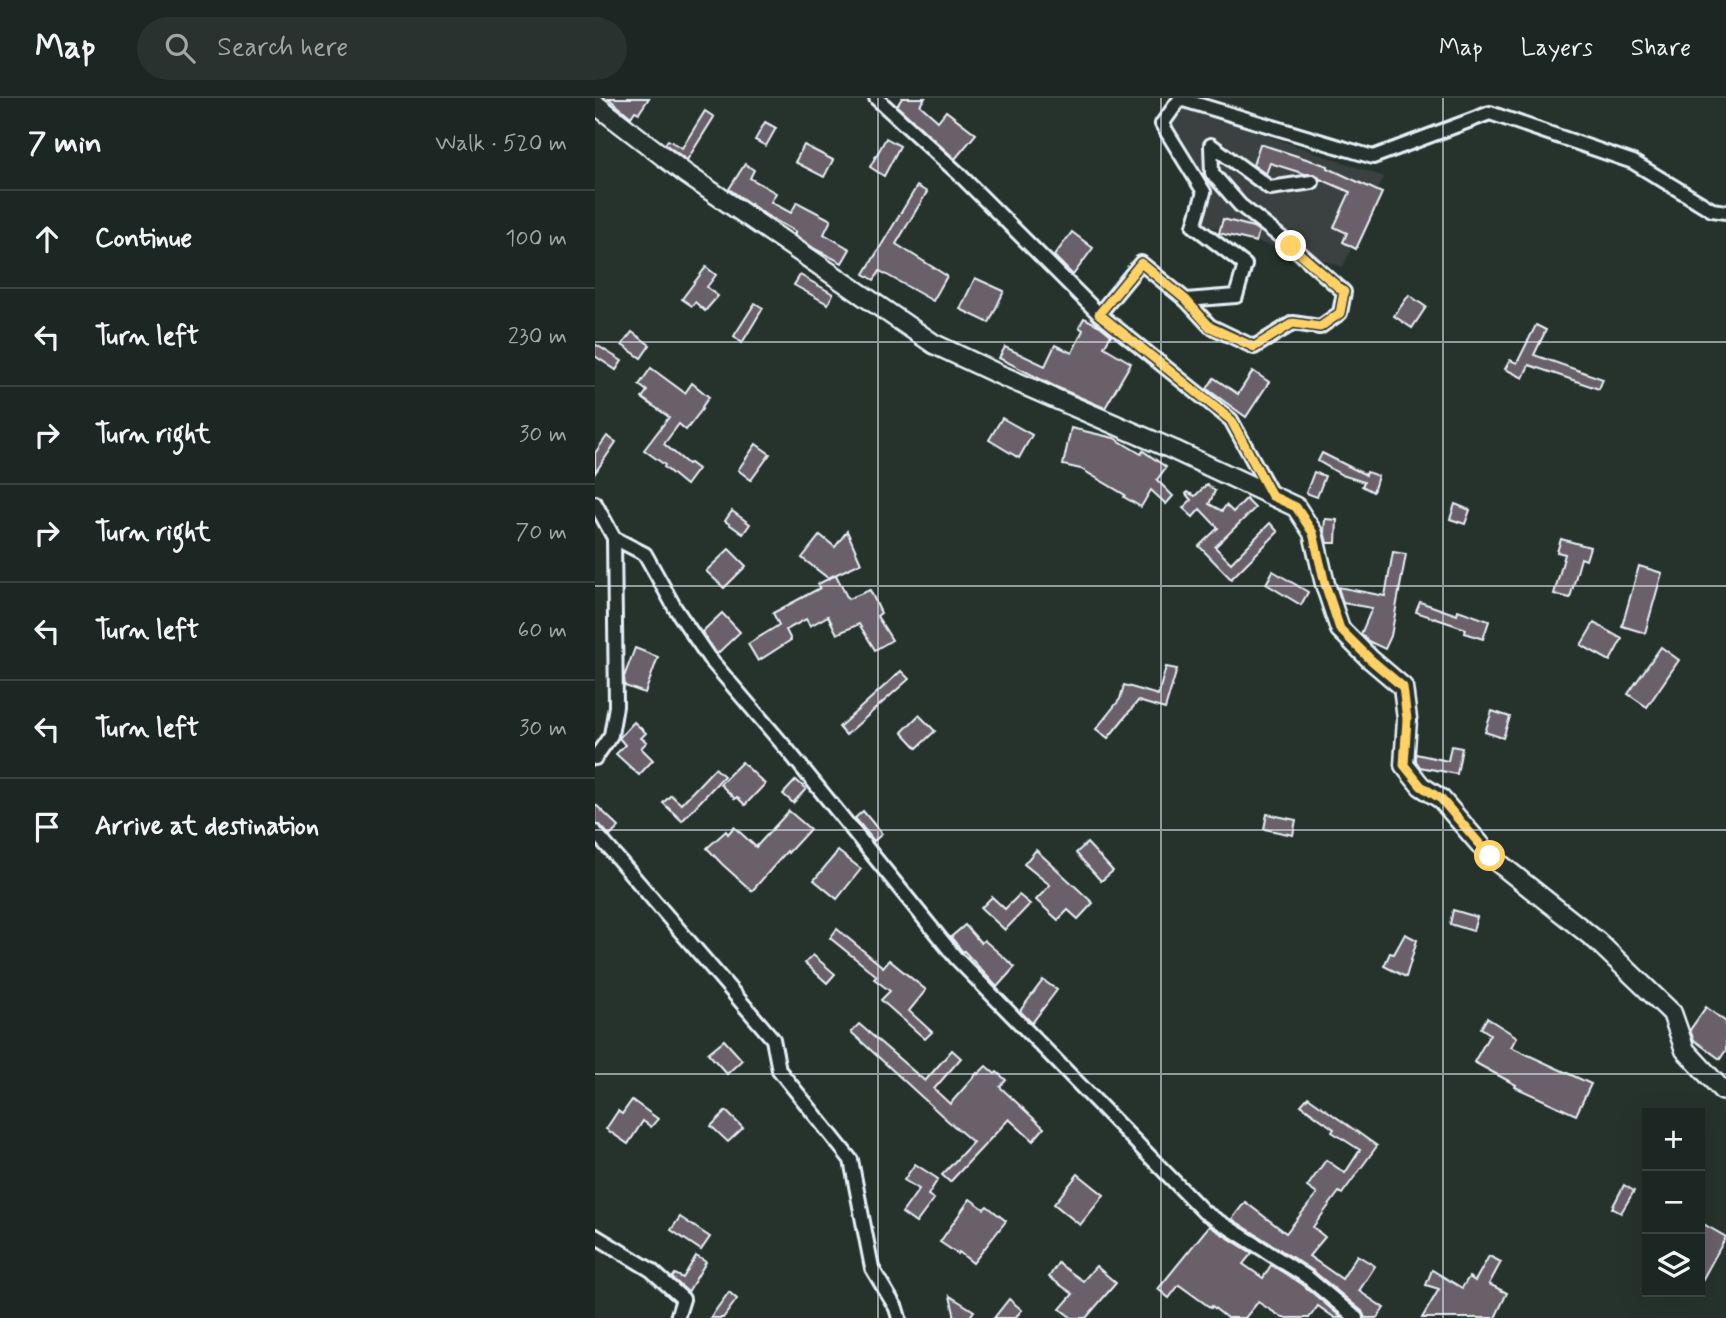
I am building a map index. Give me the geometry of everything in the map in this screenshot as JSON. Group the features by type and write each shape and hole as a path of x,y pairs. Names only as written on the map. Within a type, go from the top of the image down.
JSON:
{"street":[{"path":"876,98 958,173 1099,314 1231,420 1272,496"},
{"path":"1186,300 1236,296 1245,265 1194,226 1204,192 1162,124 1180,99 1373,157 1490,113 1633,162 1712,210 1726,212"},
{"path":"595,104 686,174 934,344 1296,507 1313,533 1325,584 1340,629 1403,687 1407,719 1404,765 1421,786 1441,799 1490,856 1597,941 1672,1013 1685,1051 1726,1091"},
{"path":"1099,314 1141,263 1186,300 1210,327 1254,347 1293,323 1320,327 1340,313 1344,292 1240,205 1212,173 1211,145 1270,188 1312,182"},
{"path":"595,503 614,538 616,706 611,735 595,758"},
{"path":"614,538 645,554 675,608 709,658 957,958 1204,1212 1307,1277 1356,1318"},
{"path":"595,832 773,1038 779,1069 851,1160 872,1268 896,1308 899,1318"},
{"path":"595,1236 652,1270 683,1299 677,1318"}],"shaded area":[{"path":"1184,106 1384,177 1343,267 1311,256 1291,240 1281,249 1202,224 1210,189 1168,127"}],"building":[{"path":"608,98 649,98 639,113 635,111 631,117"},
{"path":"902,98 925,98 920,105 938,121 946,111 976,134 955,159 897,106"},
{"path":"705,111 714,117 687,160 665,144 668,140 682,148"},
{"path":"765,122 776,128 766,146 755,140"},
{"path":"886,138 900,146 884,176 870,167"},
{"path":"1260,144 1328,166 1382,193 1356,249 1343,242 1347,233 1334,227 1350,192 1320,179 1315,174 1305,174 1270,163 1266,174 1253,165"},
{"path":"804,145 833,160 824,177 795,162"},
{"path":"745,164 754,170 750,178 776,193 771,202 791,213 797,202 831,220 824,234 850,249 842,263 815,249 794,234 796,232 729,189"},
{"path":"917,186 927,192 896,244 947,276 933,301 880,271 874,280 864,274"},
{"path":"1223,219 1259,231 1256,242 1219,233"},
{"path":"1072,232 1093,248 1073,275 1054,256"},
{"path":"706,267 716,275 707,287 718,296 705,311 695,302 692,306 682,299"},
{"path":"800,275 833,294 828,304 794,285"},
{"path":"975,278 1004,291 989,323 960,309"},
{"path":"1409,295 1426,307 1412,328 1394,316"},
{"path":"755,303 763,308 742,343 734,336"},
{"path":"1084,318 1111,335 1104,347 1131,363 1105,408 999,358 1005,347 1045,366 1055,345 1072,353 1083,330 1079,327"},
{"path":"1536,325 1546,330 1534,355 1603,379 1599,389 1529,365 1523,378 1505,369 1510,360 1517,363"},
{"path":"632,332 650,345 641,358 622,345"},
{"path":"595,344 622,361 616,370 595,356"},
{"path":"651,368 685,393 692,383 709,397 686,430 679,424 664,444 698,469 686,485 644,450 669,417 642,398 647,391 639,385"},
{"path":"1253,371 1269,382 1246,417 1207,389 1214,378 1238,394"},
{"path":"1002,418 1032,435 1019,458 989,440"},
{"path":"1071,428 1114,438 1141,454 1143,451 1166,467 1157,480 1173,496 1166,504 1151,490 1141,507 1081,469 1063,465"},
{"path":"607,436 616,442 595,473 595,453"},
{"path":"756,444 770,454 751,480 738,470"},
{"path":"1322,453 1366,475 1367,472 1378,476 1373,492 1362,486 1364,482 1342,475 1318,461"},
{"path":"1314,472 1325,476 1317,497 1306,493"},
{"path":"1207,484 1215,491 1209,504 1222,511 1226,505 1233,512 1246,499 1255,508 1215,547 1231,563 1270,523 1278,532 1231,579 1199,546 1218,528 1200,509 1193,517 1183,508 1191,500 1187,492 1195,496"},
{"path":"1455,504 1470,510 1465,524 1450,519"},
{"path":"732,511 750,524 743,534 725,521"},
{"path":"1325,519 1337,520 1336,543 1327,543"},
{"path":"847,531 861,563 828,578 802,558 820,535 835,547"},
{"path":"1561,539 1590,547 1586,560 1581,558 1570,598 1554,594 1565,554 1557,552"},
{"path":"729,549 746,566 724,588 706,571"},
{"path":"1393,552 1406,554 1391,636 1385,649 1368,641 1361,634 1372,608 1343,603 1338,587 1385,596"},
{"path":"1639,566 1662,573 1645,633 1622,626"},
{"path":"1273,571 1308,592 1301,605 1266,584"},
{"path":"836,575 848,599 870,590 881,613 877,616 892,640 875,650 859,624 837,634 828,616 810,626 806,619 786,630 791,640 758,661 748,644 779,625 773,613 820,588 818,584"},
{"path":"1420,602 1457,615 1458,610 1489,621 1483,639 1465,633 1466,629 1416,612"},
{"path":"722,613 740,632 717,654 702,632"},
{"path":"1594,623 1622,639 1610,661 1581,645"},
{"path":"1661,647 1679,660 1647,707 1628,694"},
{"path":"635,648 658,657 645,693 625,686 624,677"},
{"path":"1166,667 1177,669 1165,709 1138,701 1108,738 1096,729 1120,699 1124,685 1158,695"},
{"path":"901,671 909,679 846,735 839,727"},
{"path":"1492,711 1510,717 1503,738 1485,732"},
{"path":"919,715 935,731 917,748 902,732"},
{"path":"634,722 646,733 641,738 647,742 641,748 653,760 639,775 616,754 625,745 619,738"},
{"path":"1451,746 1462,748 1457,774 1420,767 1416,761 1416,754 1448,761"},
{"path":"742,762 765,784 745,805 720,784"},
{"path":"715,768 724,776 682,821 663,803 671,795 681,804"},
{"path":"796,780 806,789 793,803 783,794"},
{"path":"595,804 619,827 610,836 595,823"},
{"path":"789,811 810,829 752,891 707,848 734,827 756,847"},
{"path":"863,811 882,834 874,841 855,818"},
{"path":"1267,814 1296,820 1293,835 1264,829"},
{"path":"1087,843 1113,871 1101,881 1076,853"},
{"path":"1036,850 1093,903 1078,919 1068,910 1058,920 1036,900 1050,885 1024,864"},
{"path":"838,851 861,869 837,899 814,880"},
{"path":"1019,895 1030,904 1005,930 981,908 992,897 1005,909"},
{"path":"1453,910 1477,917 1473,931 1450,924"},
{"path":"965,925 981,943 984,940 1015,967 997,987 951,937"},
{"path":"837,929 883,967 889,960 926,990 909,1011 932,1032 925,1039 881,1000 890,991 874,979 877,976 830,938"},
{"path":"1405,934 1417,940 1406,977 1384,966 1390,953 1394,954"},
{"path":"813,955 835,974 827,983 805,963"},
{"path":"1043,980 1057,990 1032,1023 1020,1011"},
{"path":"1706,1007 1726,1022 1726,1050 1720,1059 1694,1040 1690,1030"},
{"path":"1487,1018 1517,1037 1511,1047 1591,1084 1576,1115 1515,1087 1516,1085 1474,1062 1490,1034 1481,1028"},
{"path":"859,1024 925,1081 952,1050 961,1058 934,1089 950,1104 986,1066 995,1074 997,1072 1006,1080 1000,1087 1044,1128 1033,1141 1009,1119 950,1182 942,1175 973,1142 851,1032"},
{"path":"724,1040 742,1060 727,1074 708,1053"},
{"path":"1308,1097 1377,1146 1342,1194 1339,1192 1313,1227 1325,1237 1309,1256 1342,1279 1357,1255 1375,1266 1359,1291 1384,1308 1377,1318 1365,1318 1362,1311 1312,1270 1232,1219 1245,1202 1286,1233 1317,1194 1307,1187 1326,1160 1345,1173 1360,1150 1332,1132 1334,1129 1301,1105"},
{"path":"632,1100 658,1119 651,1127 643,1121 628,1144 606,1129 618,1111 622,1114"},
{"path":"726,1111 743,1128 728,1142 711,1126"},
{"path":"915,1164 938,1179 928,1195 934,1199 916,1223 902,1213 919,1189 904,1180"},
{"path":"1078,1174 1104,1195 1080,1225 1054,1204"},
{"path":"1624,1185 1634,1191 1621,1213 1612,1208"},
{"path":"970,1199 984,1209 987,1206 1006,1221 973,1263 940,1242"},
{"path":"680,1217 710,1237 701,1250 671,1230"},
{"path":"1705,1225 1726,1237 1705,1275"},
{"path":"1209,1226 1252,1253 1243,1264 1263,1278 1271,1265 1302,1284 1342,1318 1335,1318 1318,1306 1309,1318 1283,1318 1258,1302 1245,1318 1227,1318 1179,1285 1169,1298 1158,1289"},
{"path":"696,1256 706,1262 688,1292 672,1278 675,1274 683,1278"},
{"path":"1489,1256 1501,1262 1489,1284 1507,1293 1495,1318 1422,1318 1439,1289 1426,1285 1432,1270 1462,1288 1469,1277 1475,1281"},
{"path":"1058,1263 1083,1281 1096,1266 1116,1283 1086,1318 1072,1318 1060,1309 1073,1294 1049,1277"},
{"path":"729,1292 737,1299 723,1318 710,1318"},
{"path":"950,1296 974,1311 969,1318 955,1318"},
{"path":"1009,1299 1022,1310 1015,1318 994,1318"}],"route":[{"path":"1291,246 1344,292 1340,313 1320,327 1293,323 1254,347 1210,327 1186,300 1141,263 1099,314 1231,420 1272,496 1296,507 1313,533 1325,584 1340,629 1403,687 1407,719 1404,765 1421,786 1441,799 1490,856"}]}
